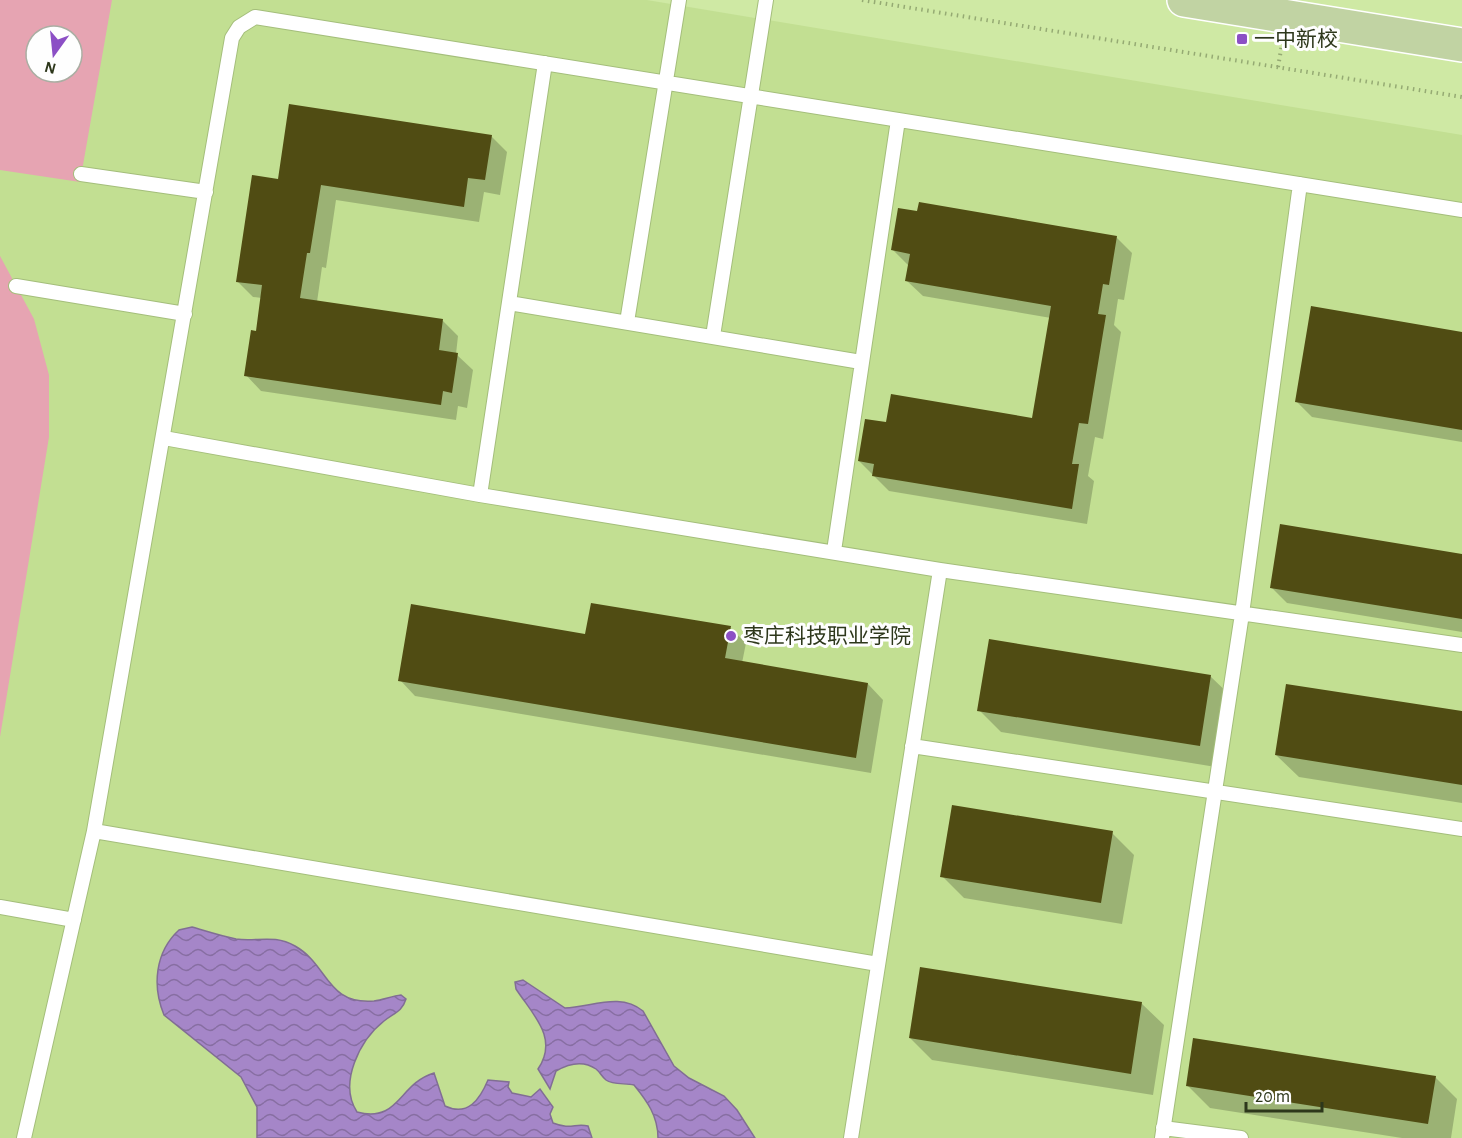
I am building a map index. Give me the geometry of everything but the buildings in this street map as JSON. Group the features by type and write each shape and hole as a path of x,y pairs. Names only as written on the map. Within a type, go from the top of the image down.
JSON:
{"main road":[{"path":"1184,0 1237,4 1462,45"}],"lane":[{"path":"627,322 679,0"},
{"path":"713,336 766,0"},
{"path":"24,1138 94,831 232,38 238,27 255,17 1462,210"},
{"path":"480,495 545,63"},
{"path":"834,551 898,120"},
{"path":"81,174 206,192"},
{"path":"1241,1138 1163,1133 1242,614 1300,184"},
{"path":"16,286 185,314"},
{"path":"509,303 861,362"},
{"path":"164,438 480,495 940,570 1462,645"},
{"path":"851,1138 940,570"},
{"path":"912,746 1462,829"},
{"path":"94,831 878,964"},
{"path":"0,907 74,920"}],"path":[{"path":"862,0 1462,97"}],"shaded area":[{"name":"枣庄科技职业学院","path":"0,0 647,0 1462,135 1462,1138 0,1138"},
{"path":"0,0 112,0 80,182 0,170"},
{"path":"0,256 34,319 49,375 49,437 0,737"}],"water":[{"path":"192,927 236,939 273,939 287,942 306,954 329,982 346,997 358,1001 374,1001 401,995 406,999 400,1010 375,1029 354,1063 350,1088 357,1112 371,1114 382,1112 391,1107 422,1078 434,1073 445,1106 453,1109 467,1108 481,1094 488,1080 509,1082 508,1087 512,1093 531,1097 540,1089 553,1107 550,1114 553,1123 564,1126 588,1126 592,1138 257,1138 257,1107 241,1077 164,1015 160,1004 157,981 165,948 179,930"},
{"path":"523,980 565,1008 615,1001 634,1005 643,1011 674,1066 689,1078 724,1096 737,1110 755,1138 658,1138 654,1116 634,1085 609,1082 591,1066 571,1065 556,1071 550,1089 538,1069 544,1058 545,1037 536,1018 516,989 515,982"}],"place":[{"name":"一中新校","path":"1242,39"},
{"name":"枣庄科技职业学院","path":"731,636"}]}
